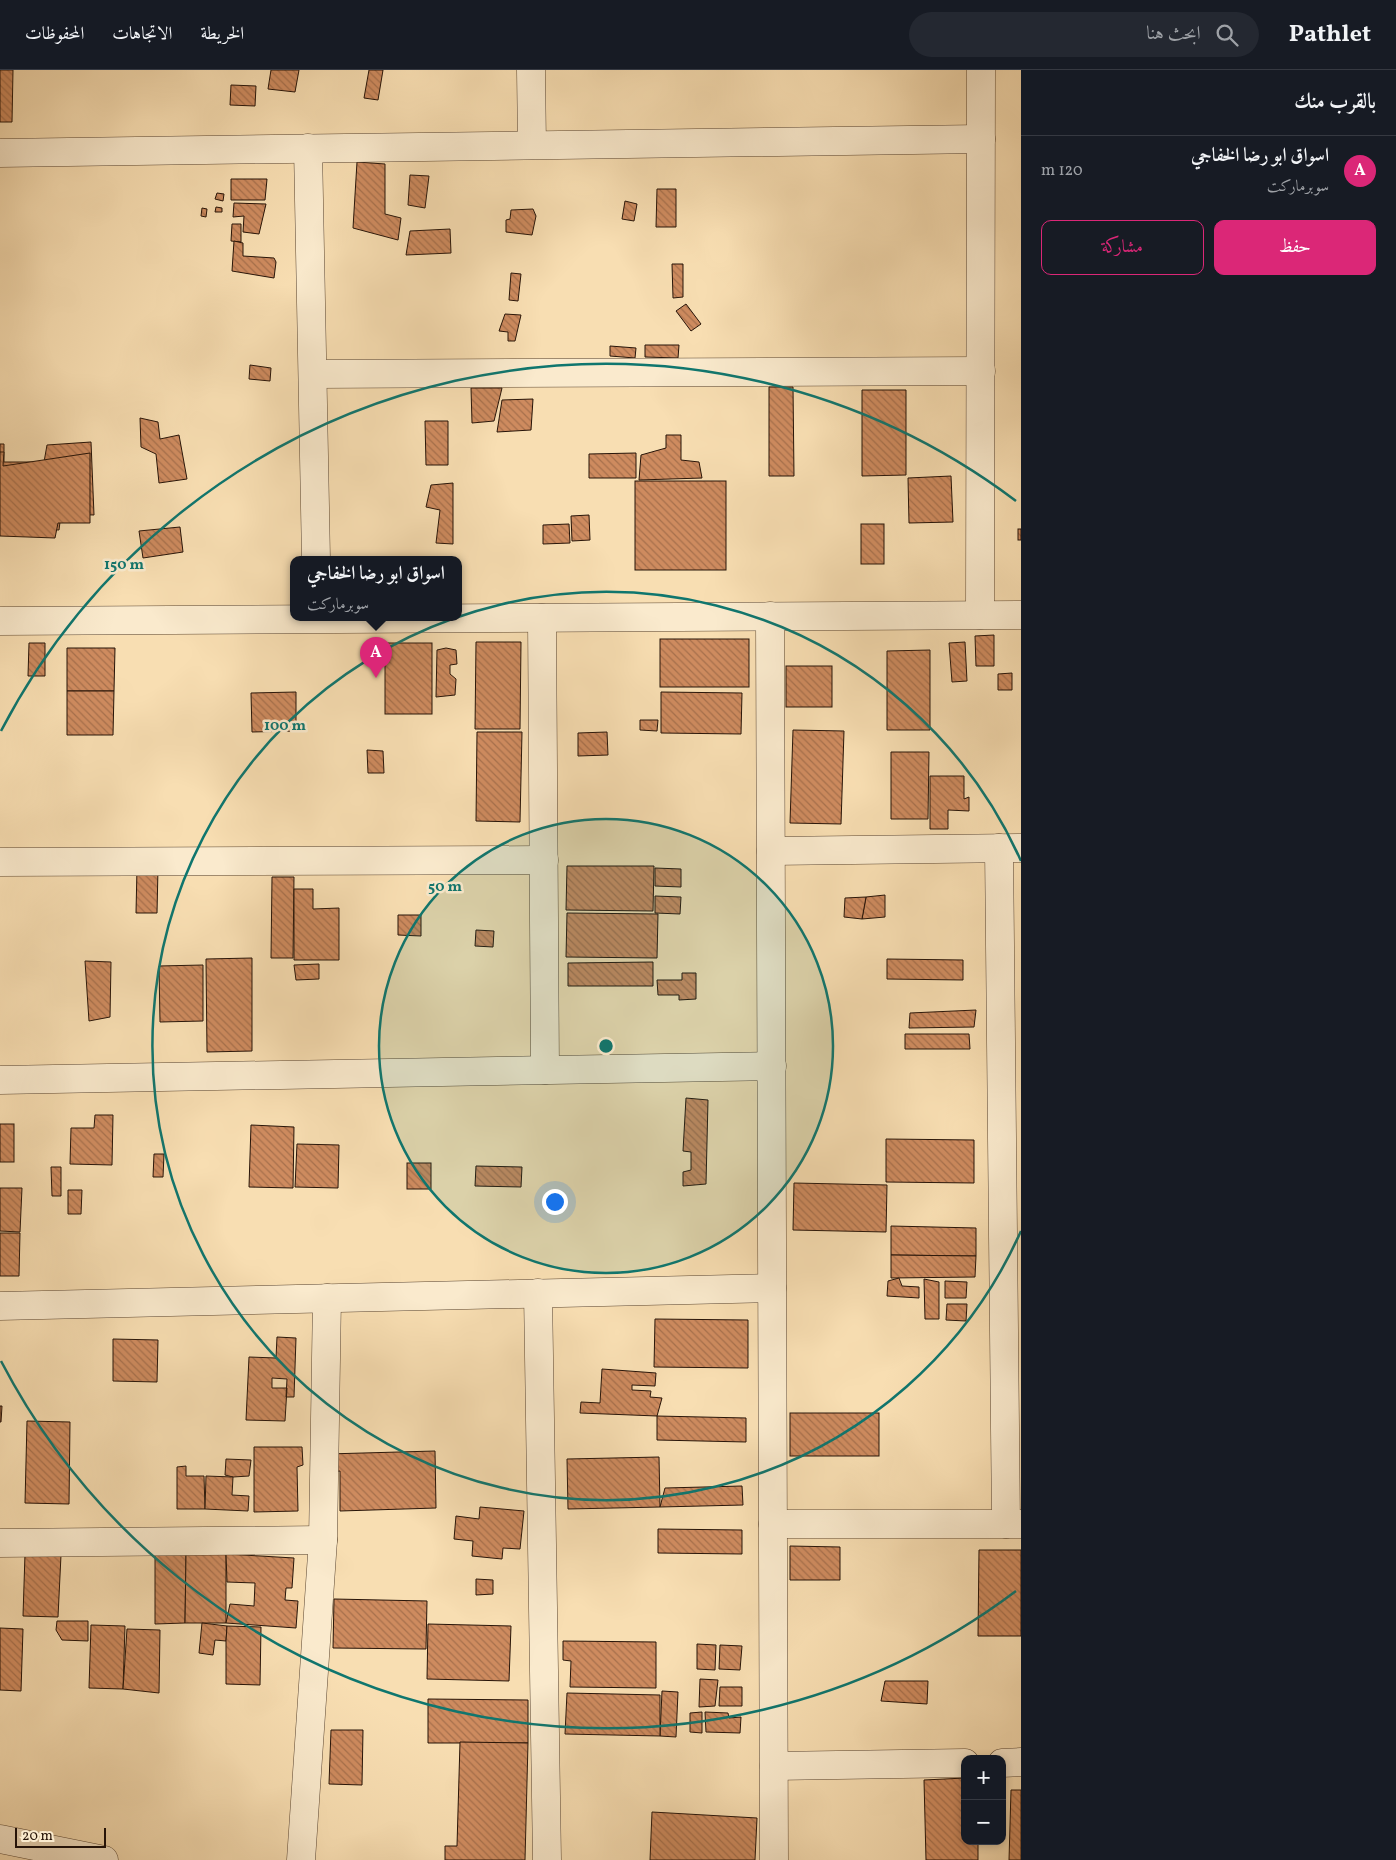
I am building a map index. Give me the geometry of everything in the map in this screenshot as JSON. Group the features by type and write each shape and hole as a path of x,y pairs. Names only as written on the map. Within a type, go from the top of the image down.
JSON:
{"street":[{"path":"531,70 532,145"},
{"path":"980,615 981,70"},
{"path":"0,152 981,138"},
{"path":"308,148 316,556"},
{"path":"313,374 981,371"},
{"path":"462,618 1021,615"},
{"path":"770,616 774,1860"},
{"path":"0,621 290,618"},
{"path":"542,618 544,1070"},
{"path":"771,851 1010,848 1013,1524 772,1524"},
{"path":"0,862 544,860"},
{"path":"0,1080 772,1066"},
{"path":"0,1306 772,1288"},
{"path":"538,1293 547,1860"},
{"path":"301,1860 323,1540 327,1298"},
{"path":"0,1543 323,1540"},
{"path":"1006,1763 1021,1762"},
{"path":"774,1766 961,1763"},
{"path":"0,1838 104,1860"}],"building":[{"path":"0,70 13,70 12,122 0,122"},
{"path":"271,70 299,70 295,92 268,89"},
{"path":"369,70 383,70 378,100 364,98"},
{"path":"231,85 256,86 255,106 230,105"},
{"path":"357,162 385,164 385,214 401,218 398,240 353,228"},
{"path":"410,175 429,176 425,208 408,205"},
{"path":"231,179 267,179 265,200 231,200"},
{"path":"657,189 676,189 676,227 656,227"},
{"path":"217,193 224,194 223,201 215,199"},
{"path":"625,201 637,204 634,221 622,219"},
{"path":"234,203 266,204 259,234 243,232 244,216 233,217"},
{"path":"216,207 222,208 222,212 215,212"},
{"path":"202,208 207,209 206,217 201,216"},
{"path":"533,209 536,216 532,235 506,232 506,220 510,219 511,210"},
{"path":"232,224 241,224 241,242 231,241"},
{"path":"450,229 451,253 406,255 410,231"},
{"path":"234,241 243,243 243,256 274,258 276,262 274,278 232,271"},
{"path":"672,264 683,264 683,297 673,298"},
{"path":"511,273 521,274 518,301 509,300"},
{"path":"686,304 701,324 691,331 676,311"},
{"path":"505,314 521,315 515,341 508,341 508,332 499,331"},
{"path":"645,345 679,345 678,358 645,357"},
{"path":"610,346 636,348 635,358 610,356"},
{"path":"250,365 271,368 270,381 249,379"},
{"path":"769,387 793,387 794,476 769,476"},
{"path":"471,388 502,388 494,421 472,423"},
{"path":"862,390 906,390 906,475 862,476"},
{"path":"533,399 531,430 497,432 502,400"},
{"path":"140,418 158,422 160,439 179,435 187,479 159,483 156,454 141,447"},
{"path":"425,421 448,421 448,465 426,465"},
{"path":"666,435 681,435 681,460 699,462 702,478 639,480 641,455 666,448"},
{"path":"91,442 94,515 61,514 59,530 0,527 0,444 4,444 4,462 44,462 47,445"},
{"path":"0,452 4,452 3,466 90,453 90,523 58,523 55,538 0,536"},
{"path":"636,453 636,478 589,478 589,454"},
{"path":"951,476 953,522 909,523 908,478"},
{"path":"635,481 726,481 726,570 635,570"},
{"path":"453,483 453,544 436,543 440,510 426,507 431,485"},
{"path":"589,515 590,540 572,541 571,516"},
{"path":"569,524 570,543 543,544 543,525"},
{"path":"861,524 884,524 884,564 861,564"},
{"path":"180,527 183,552 143,558 139,531"},
{"path":"1018,529 1021,529 1021,540 1018,540"},
{"path":"994,635 994,666 976,666 975,636"},
{"path":"660,639 749,639 749,687 660,687"},
{"path":"476,642 521,642 520,729 475,729"},
{"path":"965,642 967,681 952,682 949,643"},
{"path":"29,643 45,643 45,676 28,676"},
{"path":"385,643 432,643 432,714 385,714"},
{"path":"67,648 115,648 114,691 67,691"},
{"path":"446,648 456,650 457,664 450,665 450,674 456,679 455,695 436,697 437,650"},
{"path":"930,650 930,730 887,730 887,651"},
{"path":"786,666 832,666 832,707 786,707"},
{"path":"1012,673 1012,690 998,690 998,674"},
{"path":"67,691 114,691 113,735 67,735"},
{"path":"296,692 296,731 252,732 251,693"},
{"path":"661,692 742,693 741,734 661,733"},
{"path":"640,720 658,720 657,731 640,730"},
{"path":"793,730 844,731 841,824 790,823"},
{"path":"477,732 522,732 520,822 476,821"},
{"path":"607,732 608,755 578,756 578,733"},
{"path":"367,750 383,751 384,773 368,773"},
{"path":"891,752 929,752 928,819 891,819"},
{"path":"930,776 964,776 964,799 969,797 969,811 948,810 948,829 930,829"},
{"path":"567,866 654,866 653,911 566,910"},
{"path":"137,868 158,868 157,913 136,913"},
{"path":"655,868 681,869 681,887 655,886"},
{"path":"272,877 294,877 293,958 271,958"},
{"path":"294,889 313,889 313,909 339,908 339,960 294,960"},
{"path":"885,895 885,917 862,919 866,897"},
{"path":"655,896 681,897 680,914 655,913"},
{"path":"866,897 862,919 844,917 845,898"},
{"path":"567,913 658,914 657,958 566,957"},
{"path":"398,915 421,915 421,936 398,935"},
{"path":"476,930 494,931 493,947 475,946"},
{"path":"252,958 252,1051 207,1052 206,959"},
{"path":"887,959 963,960 963,980 887,979"},
{"path":"85,961 111,962 110,1017 89,1021"},
{"path":"653,962 653,986 568,986 568,963"},
{"path":"319,964 319,979 296,980 294,965"},
{"path":"203,965 203,1021 160,1022 159,966"},
{"path":"682,973 696,973 696,999 679,1000 679,995 658,995 657,980 682,980"},
{"path":"976,1010 974,1027 909,1028 910,1013"},
{"path":"905,1034 969,1034 970,1049 905,1049"},
{"path":"686,1098 708,1100 706,1184 683,1186 683,1172 691,1170 691,1152 683,1151"},
{"path":"95,1115 113,1115 112,1165 70,1164 71,1128 94,1128"},
{"path":"0,1124 14,1124 14,1162 0,1162"},
{"path":"251,1125 294,1127 293,1188 249,1187"},
{"path":"886,1139 974,1140 974,1183 886,1182"},
{"path":"297,1144 339,1145 338,1188 295,1187"},
{"path":"154,1154 164,1154 163,1177 153,1177"},
{"path":"407,1163 431,1163 431,1189 407,1189"},
{"path":"476,1166 522,1167 521,1187 475,1186"},
{"path":"51,1167 61,1167 61,1196 52,1196"},
{"path":"794,1183 887,1185 886,1232 793,1230"},
{"path":"0,1188 22,1188 20,1232 0,1231"},
{"path":"68,1190 82,1190 81,1214 68,1214"},
{"path":"891,1226 976,1228 976,1256 891,1255"},
{"path":"0,1233 20,1233 19,1276 0,1276"},
{"path":"891,1255 976,1256 975,1277 891,1278"},
{"path":"899,1278 902,1286 919,1287 919,1298 887,1296 888,1281"},
{"path":"924,1279 939,1282 939,1319 925,1319"},
{"path":"945,1281 967,1282 966,1298 945,1298"},
{"path":"947,1304 967,1304 966,1321 946,1320"},
{"path":"655,1319 748,1320 748,1368 654,1367"},
{"path":"277,1337 296,1338 294,1397 286,1397 285,1421 246,1420 249,1357 276,1358","holes":["272,1378 287,1379 286,1388 272,1388"]},
{"path":"113,1339 158,1340 157,1382 113,1381"},
{"path":"602,1369 656,1373 655,1386 632,1385 632,1390 651,1391 650,1397 662,1398 657,1416 580,1413 581,1402 600,1403"},
{"path":"0,1406 2,1406 1,1422 0,1422"},
{"path":"790,1413 879,1413 879,1456 790,1456"},
{"path":"657,1416 746,1418 746,1442 657,1440"},
{"path":"27,1421 70,1422 69,1504 25,1503"},
{"path":"254,1447 302,1447 303,1465 297,1467 298,1511 254,1512"},
{"path":"435,1451 436,1508 340,1511 340,1471 328,1472 327,1454"},
{"path":"659,1457 660,1507 568,1509 567,1459"},
{"path":"226,1459 251,1460 249,1476 233,1477 225,1475"},
{"path":"186,1466 186,1476 204,1476 205,1509 177,1509 177,1467"},
{"path":"206,1476 233,1477 232,1495 249,1496 248,1511 205,1509"},
{"path":"742,1486 743,1505 660,1507 665,1488"},
{"path":"480,1507 524,1511 520,1549 503,1548 502,1559 472,1556 473,1541 454,1539 456,1516 479,1519"},
{"path":"658,1529 742,1530 742,1554 658,1553"},
{"path":"790,1546 840,1547 840,1580 790,1580"},
{"path":"979,1550 1021,1550 1021,1636 978,1636"},
{"path":"155,1553 186,1554 185,1623 155,1624"},
{"path":"25,1554 61,1555 58,1617 23,1616"},
{"path":"186,1554 226,1554 226,1623 185,1623"},
{"path":"226,1554 294,1558 292,1588 286,1588 285,1600 298,1601 296,1628 226,1623 230,1604 254,1606 255,1583 227,1582"},
{"path":"476,1579 493,1580 493,1594 476,1595"},
{"path":"334,1599 427,1601 426,1649 333,1648"},
{"path":"57,1621 88,1621 88,1641 62,1640 56,1630"},
{"path":"202,1623 227,1626 226,1641 215,1640 213,1655 199,1653"},
{"path":"428,1624 511,1626 509,1681 427,1679"},
{"path":"91,1625 125,1626 123,1689 89,1688"},
{"path":"227,1626 261,1627 260,1685 226,1684"},
{"path":"0,1628 23,1629 21,1691 0,1690"},
{"path":"127,1629 160,1630 159,1693 123,1689"},
{"path":"563,1641 656,1642 656,1688 570,1687 571,1661 563,1660"},
{"path":"697,1644 716,1645 715,1670 697,1669"},
{"path":"720,1645 742,1646 740,1670 719,1669"},
{"path":"700,1679 718,1680 715,1706 699,1707"},
{"path":"885,1681 928,1681 927,1704 881,1701"},
{"path":"720,1687 742,1687 742,1706 719,1706"},
{"path":"662,1691 678,1692 676,1737 660,1736"},
{"path":"567,1693 660,1695 660,1736 565,1734"},
{"path":"428,1699 528,1700 528,1743 428,1743"},
{"path":"702,1712 702,1733 690,1732 690,1713"},
{"path":"705,1712 728,1713 729,1718 741,1717 740,1733 706,1732"},
{"path":"331,1730 363,1730 362,1785 329,1784"},
{"path":"460,1742 528,1743 525,1860 445,1860 445,1846 457,1846"},
{"path":"961,1778 961,1845 978,1845 978,1860 926,1860 924,1780"},
{"path":"1011,1790 1021,1790 1021,1860 1009,1860"},
{"path":"652,1812 757,1818 755,1860 650,1860"}],"place":[{"name":"اسواق ابو رضا الخفاجي","path":"376,678"}]}
